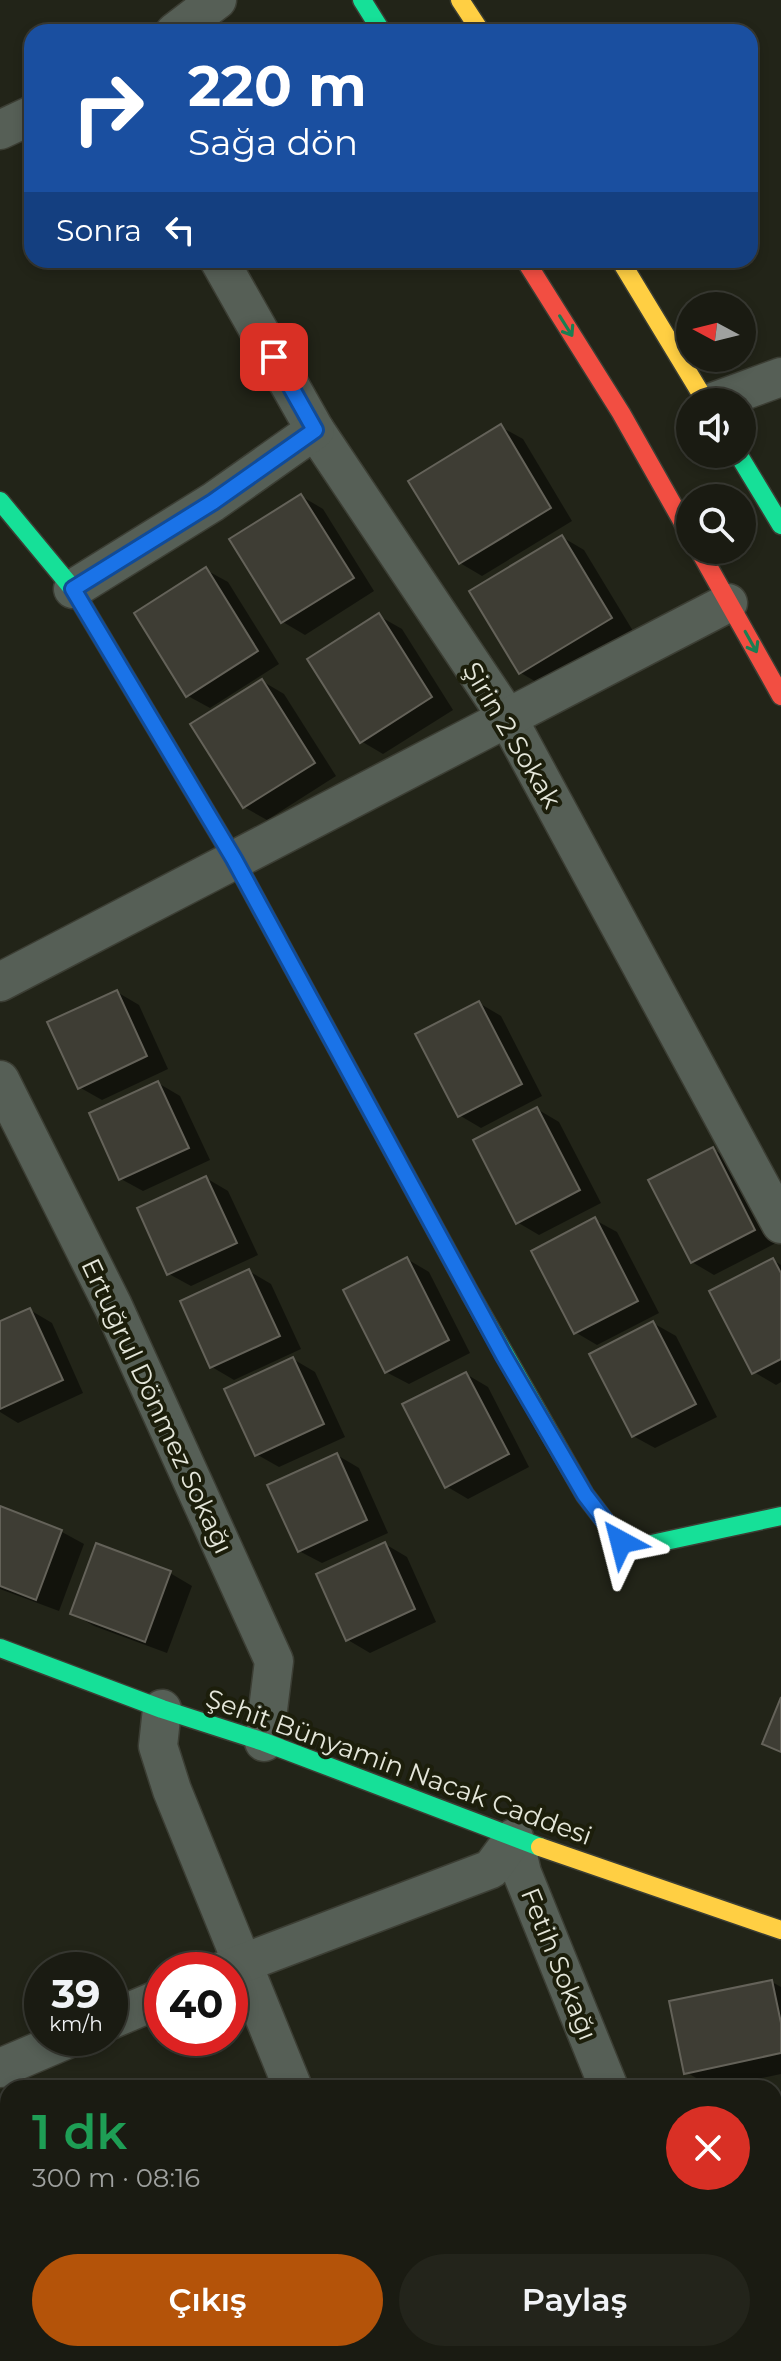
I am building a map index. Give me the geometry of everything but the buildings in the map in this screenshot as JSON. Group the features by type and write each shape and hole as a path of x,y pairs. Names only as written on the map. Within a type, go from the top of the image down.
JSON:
{"main road":[{"path":"362,0 377,24"},
{"path":"460,0 476,24"},
{"path":"530,268 621,413 676,510"},
{"path":"625,268 698,388"},
{"path":"746,468 781,525"},
{"path":"0,501 73,589 234,859 504,1356 585,1495 621,1542 647,1545 781,1516"},
{"path":"707,564 781,696"},
{"name":"Şehit Bünyamin Nacak Caddesi","path":"0,1648 162,1709 264,1742 514,1838 781,1930"}],"street":[{"path":"186,24 217,0"},
{"path":"0,130 24,119"},
{"name":"Şirin 2 Sokak","path":"224,268 315,430 507,717 781,1224"},
{"path":"751,388 781,377"},
{"path":"73,589 213,502 315,430"},
{"path":"0,982 728,603"},
{"name":"Ertuğrul Dönmez Sokağı","path":"0,1080 113,1306 274,1661 264,1742"},
{"path":"162,1709 158,1746 162,1761 229,1952"},
{"path":"248,1961 491,1869 514,1838"},
{"name":"Fetih Sokağı","path":"514,1838 522,1873 606,2080"},
{"path":"248,1995 289,2080"},
{"path":"0,2068 28,2056"}],"traffic: fast":[{"path":"362,0 377,24"},
{"path":"746,468 781,525"},
{"path":"0,501 73,589 234,859 315,1008"},
{"path":"471,1295 585,1495 621,1542 647,1545 781,1516"},
{"path":"0,1648 162,1709 264,1742 540,1847"}],"traffic: slow":[{"path":"460,0 476,24"},
{"path":"625,268 698,388"},
{"path":"315,1008 471,1295"},
{"path":"540,1847 781,1930"}],"traffic: jam":[{"path":"530,268 621,413 676,510"},
{"path":"707,564 781,696"}],"route":[{"path":"274,357 315,430 213,502 73,589 234,859 504,1356 585,1495 621,1542"}]}
